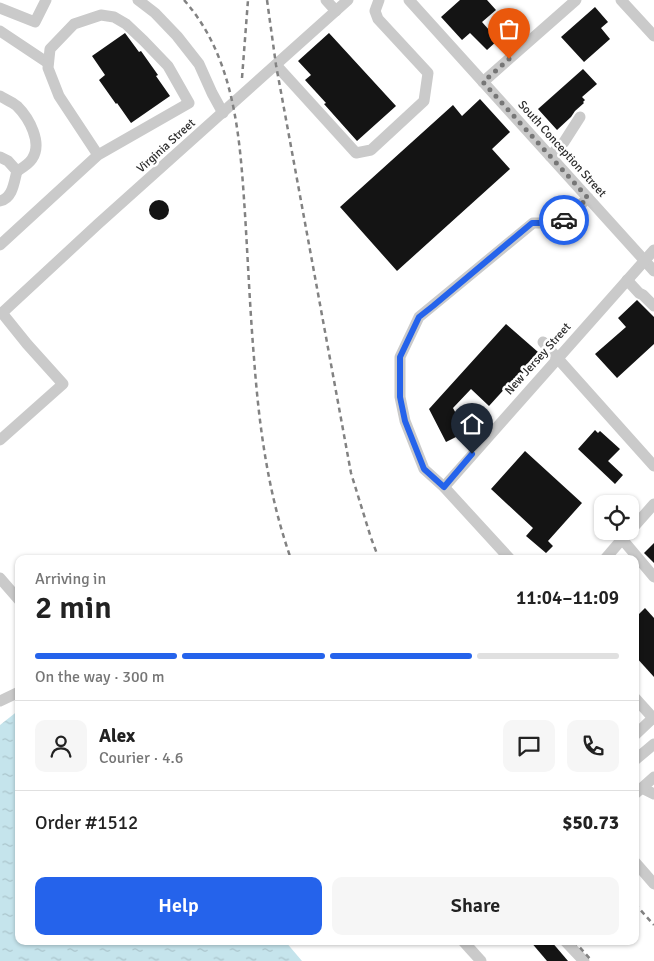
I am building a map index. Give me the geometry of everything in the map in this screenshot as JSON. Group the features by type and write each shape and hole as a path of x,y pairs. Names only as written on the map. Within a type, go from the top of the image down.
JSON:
{"street":[{"path":"0,8 35,22 46,0"},
{"path":"138,0 177,36 199,64 223,113"},
{"path":"326,0 336,11"},
{"name":"Virginia Street","path":"0,440 62,384 2,313 348,0"},
{"path":"276,65 356,154 372,150 424,101 428,73 378,19 375,11 379,0"},
{"name":"South Conception Street","path":"409,0 654,271"},
{"path":"483,82 576,0"},
{"path":"621,0 654,36"},
{"path":"0,245 98,155 189,103 168,66 144,41 126,24 114,17 100,15 74,24 50,49 48,63 48,68 59,96 98,155"},
{"path":"0,31 48,63"},
{"path":"0,96 16,106 34,133 35,152 32,159 27,165 16,171"},
{"path":"550,156 564,142 580,117"},
{"path":"0,157 8,161 16,171 12,192 5,200 0,201"},
{"path":"506,555 444,487 424,469 405,421 400,397 400,357 419,317 532,223 560,223 588,198"},
{"name":"New Jersey Street","path":"444,487 654,250"},
{"path":"627,280 654,306"},
{"path":"543,342 654,466"},
{"path":"639,521 654,504"},
{"path":"609,555 622,540"},
{"path":"631,540 654,576"},
{"path":"0,578 15,595"},
{"path":"0,701 15,694"},
{"path":"639,707 653,718 639,731"},
{"path":"639,757 654,744"},
{"path":"639,788 654,777"},
{"path":"639,789 654,794"},
{"path":"639,867 654,884"},
{"path":"467,945 481,961"},
{"path":"569,945 584,961"}],"water":[{"path":"15,713 15,945 288,945 302,961 0,961 0,725"}],"building":[{"path":"460,0 487,0 496,10 482,22 498,40 487,50 470,33 462,40 441,17"},
{"path":"595,7 608,22 601,28 610,39 584,62 561,37"},
{"path":"125,33 139,52 141,51 170,96 131,123 99,80 105,75 92,56"},
{"path":"329,33 396,106 357,141 305,80 311,75 298,61"},
{"path":"583,69 597,84 582,97 585,100 584,103 557,130 538,109"},
{"path":"480,99 510,132 492,149 510,169 397,271 340,207 453,105 462,116"},
{"path":"159,200 166,203 169,210 166,217 159,220 152,217 149,210 152,203"},
{"path":"637,300 654,317 654,344 617,378 595,354 626,327 618,318"},
{"path":"506,324 538,352 527,365 529,367 511,386 509,384 489,406 471,389 453,408 466,432 446,442 429,409"},
{"path":"595,430 598,433 600,431 620,449 608,461 623,475 615,484 578,449"},
{"path":"525,451 582,503 548,541 553,546 546,553 526,536 533,528 491,489"},
{"path":"654,543 654,563 644,553"},
{"path":"645,608 654,618 654,677 639,660 639,614"},
{"path":"533,945 554,945 568,961 547,961"}],"railway":[{"path":"184,0 201,23 215,48 225,74 232,101 241,158 256,383 262,434 276,510 290,555"},
{"path":"242,78 248,0"},
{"path":"267,0 276,65 351,473 377,555"},
{"path":"639,908 654,925"},
{"path":"578,945 592,961"}],"way so far":[{"path":"509,59 483,82 588,198 564,220"}],"route":[{"path":"472,454 444,487 424,469 405,421 400,397 400,357 419,317 532,223 560,223 564,220"}]}
